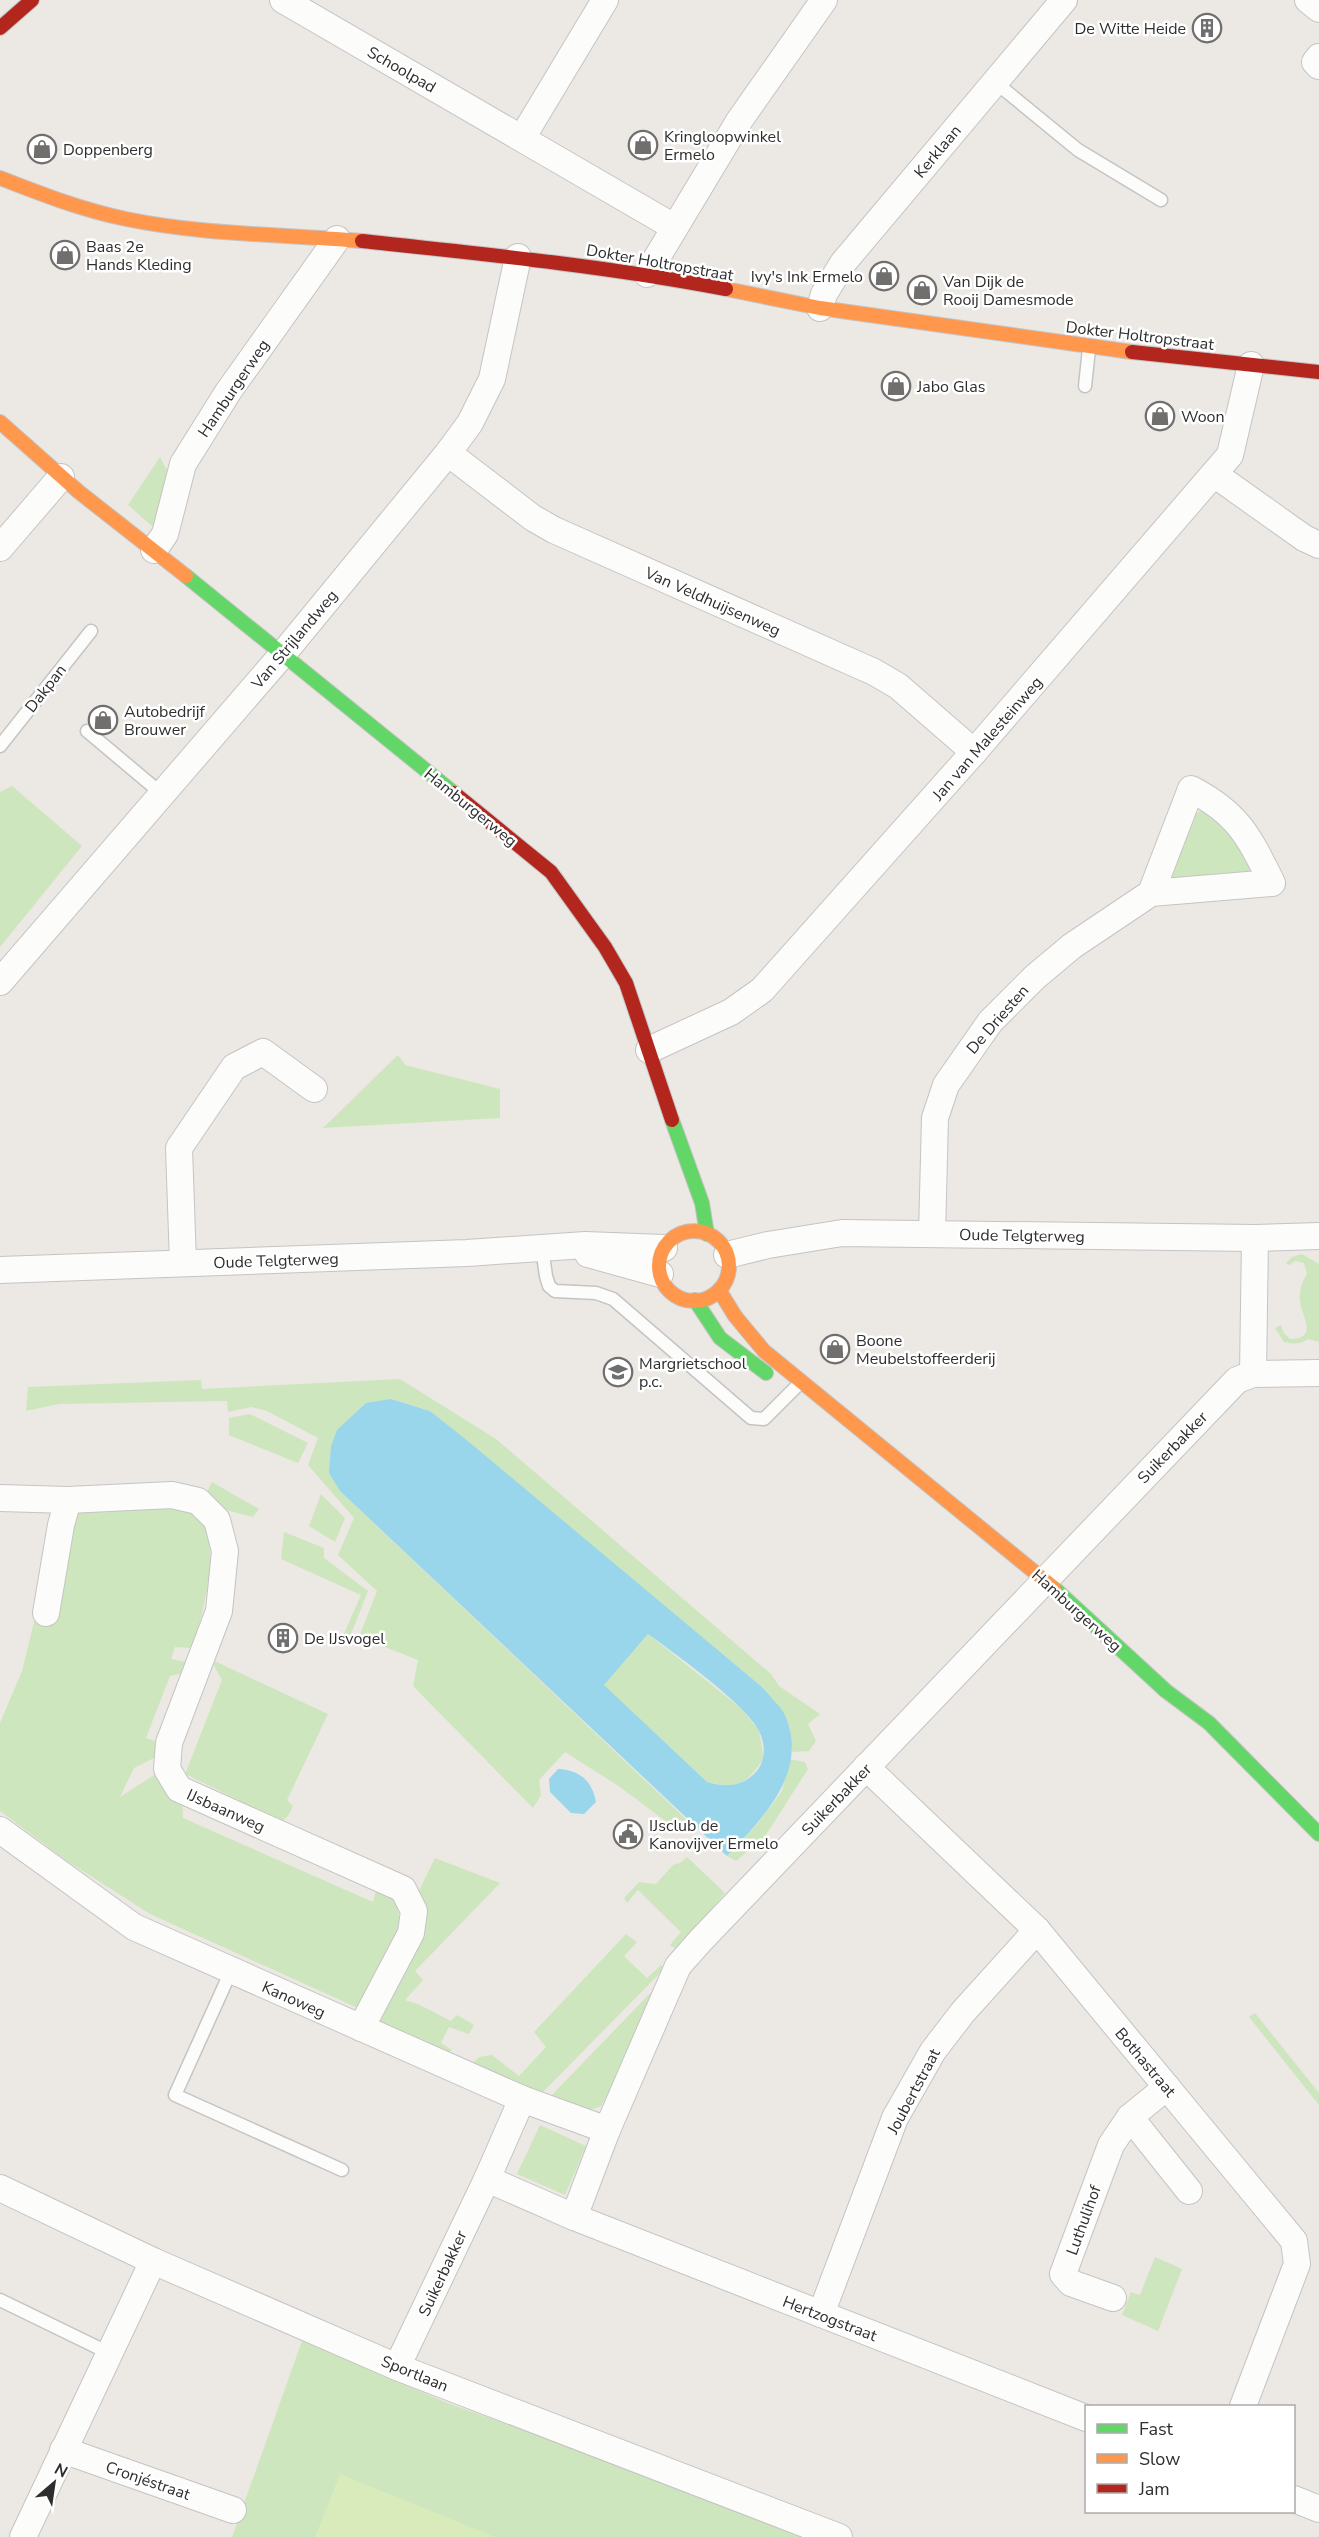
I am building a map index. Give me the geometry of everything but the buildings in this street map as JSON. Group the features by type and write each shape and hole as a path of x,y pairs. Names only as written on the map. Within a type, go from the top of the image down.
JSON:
{"street":[{"path":"0,9 21,0"},
{"path":"0,28 33,0"},
{"name":"Schoolpad","path":"283,0 674,227"},
{"path":"522,138 605,0"},
{"path":"647,274 739,121 824,0"},
{"name":"Kerklaan","path":"820,308 824,294 843,263 1064,0"},
{"path":"1308,0 1319,9"},
{"path":"1319,57 1315,62 1319,66"},
{"name":"Dokter Holtropstraat","path":"0,178 61,202 125,219 195,230 337,239 518,257 647,274 820,308 1089,347 1319,372"},
{"name":"Hamburgerweg","path":"154,550 165,534 183,464 228,392 337,239"},
{"name":"Van Strijlandweg","path":"0,982 282,655 470,423 492,379 518,257"},
{"name":"Jan van Malesteinweg","path":"649,1050 731,1012 762,990 974,752 1230,455 1251,364"},
{"name":"Hamburgerweg","path":"0,422 61,477 552,872 605,947 621,974 702,1203 707,1234"},
{"name":"Van Veldhuijsenweg","path":"448,453 533,518 554,530 874,672 898,686 974,752"},
{"path":"1214,474 1304,538 1319,544"},
{"path":"0,548 61,477"},
{"name":"De Driesten","path":"932,1234 935,1118 946,1084 990,1022 1035,977 1072,946 1151,893 1272,882 1248,835 1216,802 1191,789 1151,893"},
{"path":"183,1263 179,1148 234,1067 263,1052 314,1089"},
{"name":"Hamburgerweg","path":"680,1144 681,1185"},
{"path":"694,1231 707,1234 722,1245 727,1255 729,1262 727,1277 719,1290 708,1298 694,1300 675,1295 666,1286 660,1274 660,1257 675,1235 694,1231"},
{"name":"Oude Telgterweg","path":"727,1255 842,1233 1255,1238 1319,1236"},
{"name":"Oude Telgterweg","path":"0,1270 467,1253 594,1245 675,1235"},
{"path":"1255,1238 1253,1374 1319,1373"},
{"name":"Oude Telgterweg","path":"547,1247 584,1253 660,1274"},
{"name":"Hamburgerweg","path":"719,1290 735,1316 764,1351 798,1386"},
{"name":"Hamburgerweg","path":"694,1300 711,1328 753,1365 822,1400 1044,1580 1166,1691 1209,1723 1319,1834"},
{"name":"Suikerbakker","path":"574,2217 607,2130 678,1966 1237,1380 1253,1374"},
{"name":"IJsbaanweg","path":"0,1498 68,1500 171,1495 198,1501 218,1520 225,1551 219,1611 169,1743 167,1768 179,1788 403,1889 414,1911 411,1933 361,2028"},
{"path":"46,1613 61,1525 68,1500"},
{"name":"Bothastraat","path":"866,1767 1037,1930 1294,2241 1297,2264 1243,2405"},
{"name":"Kanoweg","path":"0,1830 134,1927 522,2099 607,2130"},
{"name":"Joubertstraat","path":"821,2314 895,2118 933,2051 963,2012 1037,1930"},
{"name":"Luthulihof","path":"1113,2298 1071,2283 1063,2274 1111,2145 1130,2117 1167,2087"},
{"name":"Suikerbakker","path":"397,2367 487,2179 522,2099"},
{"path":"1130,2117 1189,2191"},
{"path":"487,2179 574,2217"},
{"name":"Sportlaan","path":"0,2188 153,2261 397,2367 839,2537"},
{"name":"Hertzogstraat","path":"574,2217 1085,2418"},
{"path":"22,2537 153,2261"},
{"name":"Cronjéstraat","path":"63,2450 233,2510"},
{"path":"1295,2500 1319,2509"}],"lane":[{"path":"995,82 1078,150 1161,200"},
{"path":"1085,386 1089,347"},
{"name":"Dakpan","path":"0,746 91,631"},
{"path":"87,731 162,794"},
{"path":"547,1247 546,1276 549,1286 555,1291 596,1293 613,1299 751,1418 765,1419 798,1386"},
{"path":"231,1971 175,2095 342,2170"},
{"path":"0,2300 109,2353"}],"green space":[{"path":"160,457 168,472 159,517 153,527 128,505"},
{"path":"12,786 82,846 0,947 0,792"},
{"path":"1200,811 1210,814 1252,860 1254,870 1244,875 1173,879 1168,867 1194,816"},
{"path":"398,1055 405,1065 500,1089 500,1118 323,1128"},
{"path":"1302,1254 1319,1264 1319,1342 1308,1339 1300,1343 1284,1342 1275,1328 1281,1325 1284,1333 1290,1339 1299,1338 1306,1331 1307,1326 1300,1297 1301,1286 1307,1274 1304,1263 1295,1261 1289,1265 1286,1263 1292,1257"},
{"path":"400,1379 496,1439 771,1674 779,1686 820,1714 808,1724 816,1741 809,1751 792,1752 787,1719 762,1687 430,1411 391,1399 340,1491 689,1822 680,1832 620,1787 565,1752 539,1780 541,1795 533,1808 413,1686 418,1660 359,1637 377,1591 338,1555 354,1518 308,1465 318,1438 267,1411 251,1407 228,1412 227,1401 59,1404 26,1411 28,1387 201,1380 202,1389"},
{"path":"250,1414 308,1443 298,1463 229,1435 229,1418"},
{"path":"212,1482 259,1509 253,1517 222,1509 217,1501 206,1494"},
{"path":"321,1494 345,1518 335,1542 309,1526"},
{"path":"75,1505 184,1505 202,1521 210,1548 205,1602 192,1648 175,1647 171,1659 192,1663 188,1672 170,1676 146,1738 161,1743 158,1756 134,1768 120,1797 159,1772 182,1798 183,1818 373,1902 376,1890 388,1896 397,1907 399,1926 360,2009 150,1914 67,1861 0,1811 0,1723 22,1671 35,1618"},
{"path":"284,1532 324,1548 324,1558 368,1591 349,1639 343,1636 361,1595 281,1559"},
{"path":"648,1634 742,1709 759,1731 764,1758 747,1779 735,1785 707,1782 603,1685"},
{"path":"210,1659 328,1714 287,1800 293,1806 288,1816 282,1821 185,1774 222,1680"},
{"path":"790,1759 805,1762 808,1769 764,1838 736,1861 727,1856 758,1823 782,1791"},
{"path":"687,1857 725,1893 676,1949 670,1945 681,1932 638,1890 627,1903 624,1898 639,1882 656,1884 673,1865"},
{"path":"435,1858 500,1883 415,1971 423,1980 405,2000 451,2021 457,2015 474,2025 469,2034 449,2027 441,2043 452,2050 447,2054 378,2021 416,1897"},
{"path":"626,1934 637,1942 624,1956 647,1978 661,1965 665,1968 540,2095 470,2066 479,2057 492,2055 519,2076 546,2047 534,2032"},
{"path":"662,1981 601,2106 586,2112 549,2098"},
{"path":"1255,2013 1319,2093 1319,2105 1249,2017"},
{"path":"540,2125 586,2146 565,2195 517,2174"},
{"path":"1155,2257 1182,2269 1158,2331 1122,2315 1131,2292 1140,2295"},
{"path":"302,2341 450,2404 810,2537 232,2537"},
{"path":"340,2474 495,2537 315,2537"}],"water":[{"path":"391,1399 430,1411 762,1687 780,1707 787,1720 792,1740 791,1759 786,1778 766,1812 727,1856 340,1491 329,1473 331,1446 337,1430 366,1403","holes":["648,1634 692,1666 752,1720 759,1731 764,1748 761,1765 749,1778 732,1785 707,1782 604,1685"]},
{"path":"558,1769 579,1774 591,1788 596,1802 584,1814 571,1813 550,1792 549,1779"}],"traffic: fast":[{"path":"186,576 454,793"},
{"path":"672,1120 702,1203 707,1234"},
{"path":"695,1300 720,1338 766,1373"},
{"path":"1054,1588 1166,1691 1209,1723 1319,1834"}],"traffic: slow":[{"path":"0,178 46,196 126,219 214,231 362,241"},
{"path":"726,289 820,308 1132,352"},
{"path":"0,422 79,492 186,576"},
{"path":"694,1231 713,1237 723,1247 729,1266 723,1285 713,1295 694,1301 675,1295 665,1285 659,1266 665,1247 675,1237 694,1231"},
{"path":"719,1290 735,1316 764,1351 1054,1588"}],"traffic: jam":[{"path":"0,28 32,0"},
{"path":"362,241 590,267 726,289"},
{"path":"1132,352 1319,372"},
{"path":"454,793 551,872 605,947 626,983 672,1120"}],"place":[{"name":"De Witte Heide","path":"1207,28"},
{"name":"Kringloopwinkel Ermelo","path":"643,145"},
{"name":"Doppenberg","path":"42,149"},
{"name":"Baas 2e Hands Kleding","path":"65,255"},
{"name":"Ivy's Ink Ermelo","path":"884,276"},
{"name":"Van Dijk de Rooij Damesmode","path":"922,290"},
{"name":"Jabo Glas","path":"896,386"},
{"name":"Woon","path":"1160,416"},
{"name":"Autobedrijf Brouwer","path":"103,720"},
{"name":"Boone Meubelstoffeerderij","path":"835,1349"},
{"name":"Margrietschool p.c.","path":"618,1372"},
{"name":"De IJsvogel","path":"283,1638"},
{"name":"IJsclub de Kanovijver Ermelo","path":"628,1834"}]}
